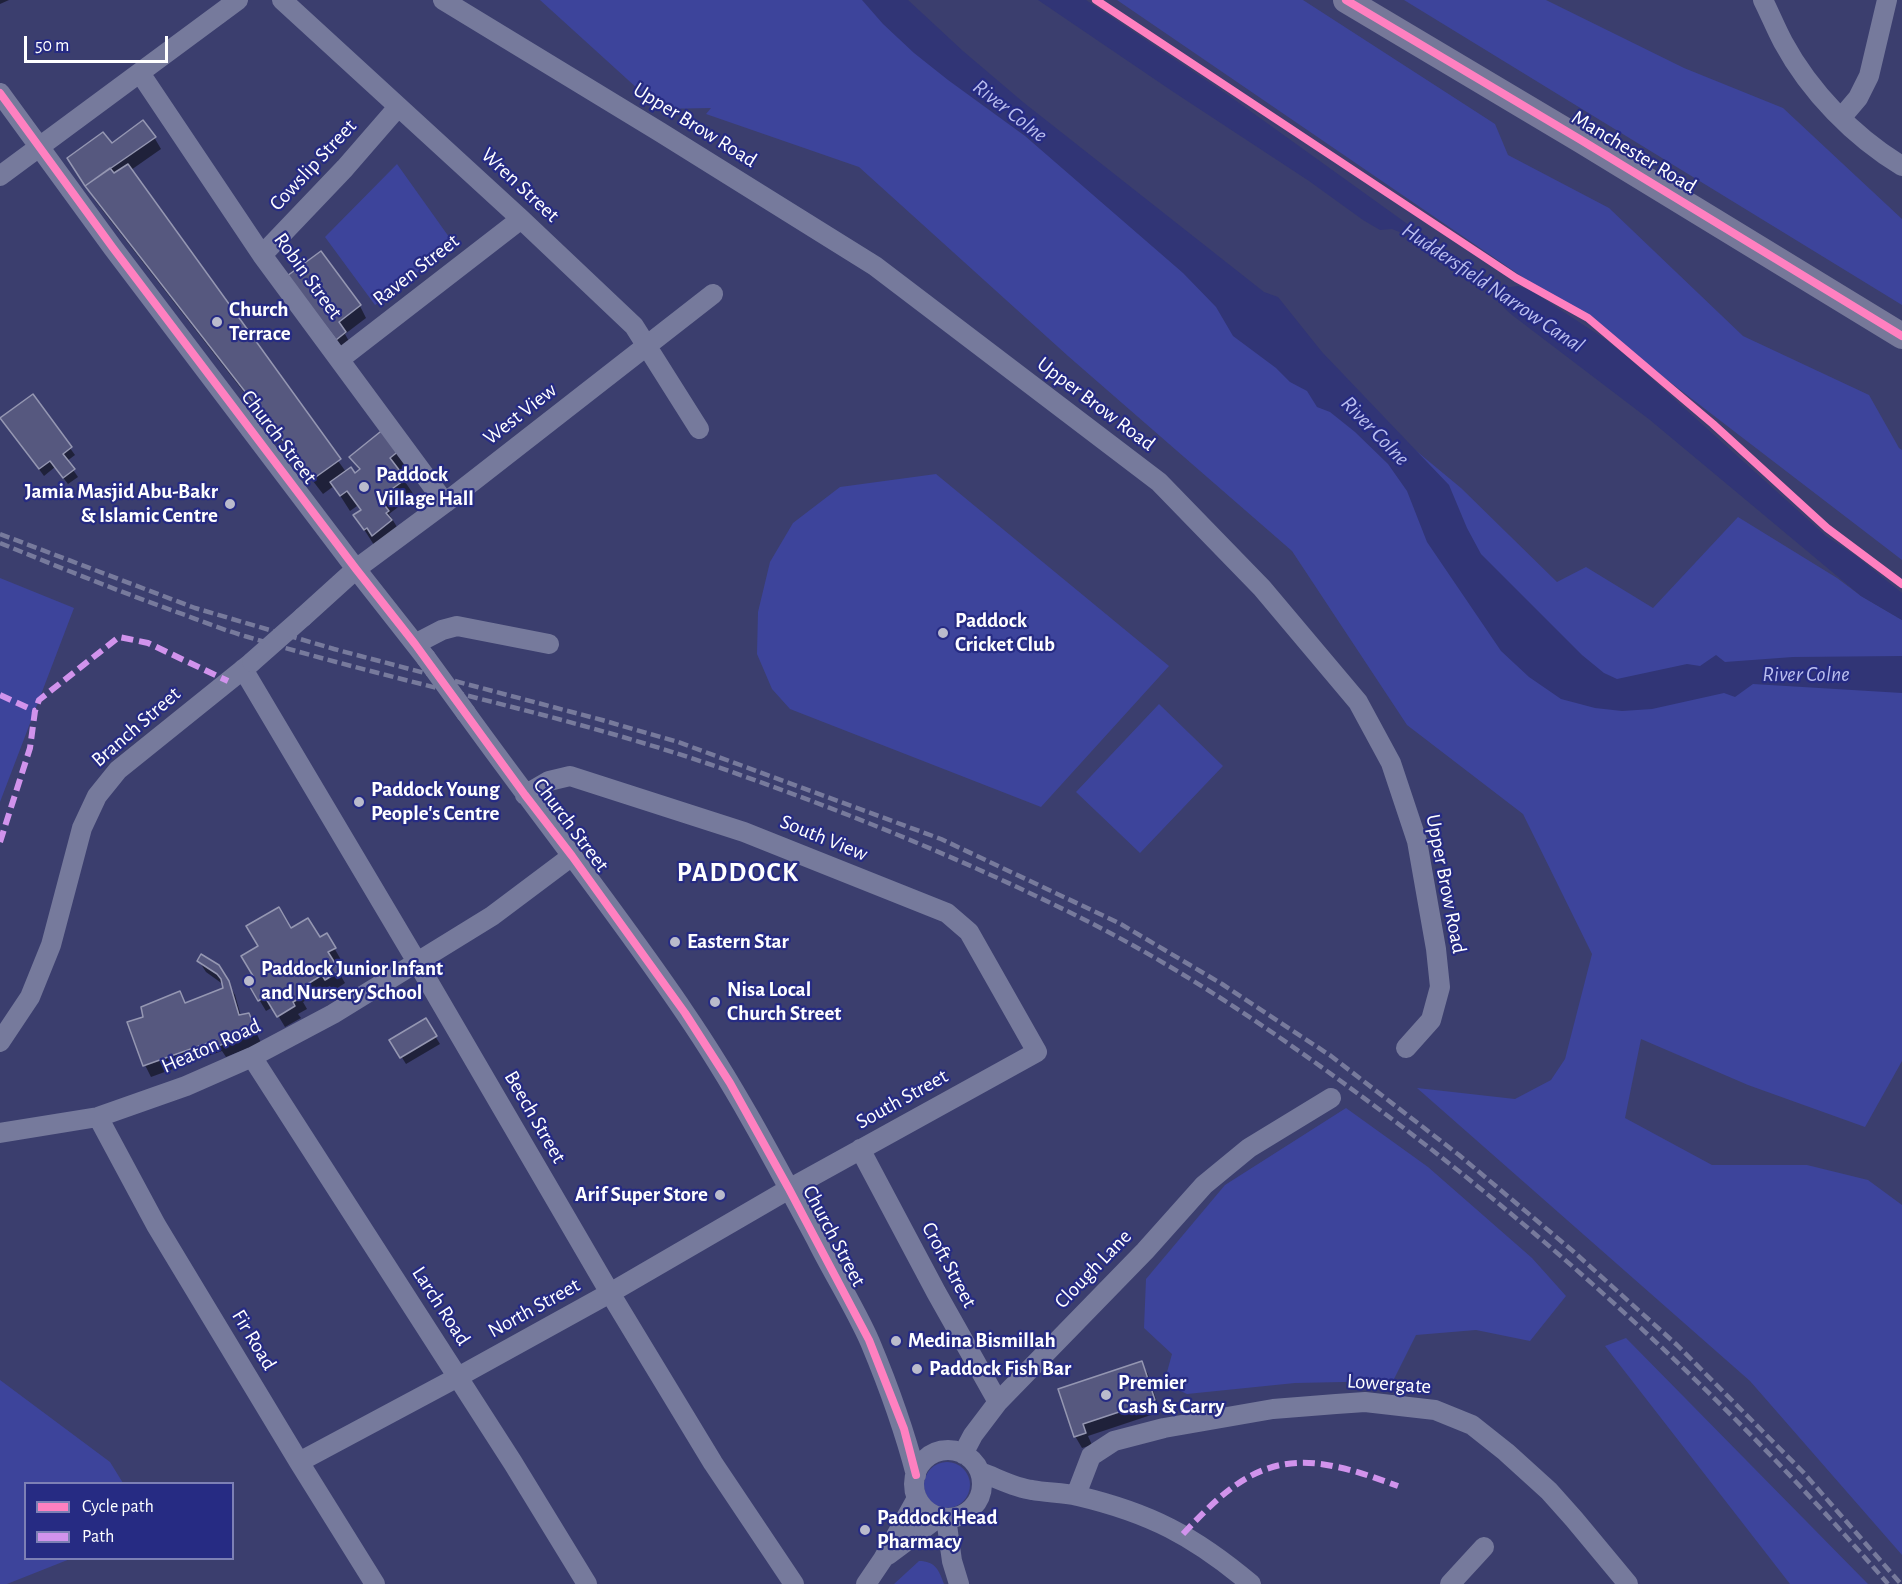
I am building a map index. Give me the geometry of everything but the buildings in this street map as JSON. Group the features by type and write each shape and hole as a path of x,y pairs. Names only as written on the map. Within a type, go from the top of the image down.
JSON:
{"main road":[{"name":"Manchester Road","path":"1346,0 1902,336"}],"street":[{"path":"0,176 238,0"},
{"name":"Wren Street","path":"282,0 634,326 699,429"},
{"name":"Upper Brow Road","path":"443,0 875,266 1159,482 1262,588 1358,702 1391,763 1417,841 1436,949 1440,987 1431,1020 1406,1048"},
{"path":"1763,0 1784,44 1814,87 1868,144 1902,166"},
{"path":"1841,118 1858,98 1869,76 1887,0"},
{"name":"Robin Street","path":"140,73 262,255 445,503"},
{"name":"Church Street","path":"0,93 113,248 356,569 421,651 685,1013 730,1083 869,1340 904,1429 916,1475"},
{"name":"Cowslip Street","path":"262,255 345,168 398,107"},
{"name":"Raven Street","path":"340,359 521,219"},
{"name":"West View","path":"356,569 445,503 712,294"},
{"name":"Branch Street","path":"0,1042 30,997 51,945 82,828 97,796 118,770 247,666 356,569"},
{"path":"421,651 442,630 457,626 549,644"},
{"name":"Beech Street","path":"247,666 610,1293 713,1463 794,1584"},
{"name":"South View","path":"525,795 549,781 570,776 744,832 947,913 969,932 1037,1052"},
{"name":"Heaton Road","path":"0,1132 98,1117 186,1086 252,1056 333,1014 492,916 572,856"},
{"name":"South Street","path":"789,1189 1037,1052"},
{"name":"Larch Road","path":"252,1056 459,1377 587,1584"},
{"name":"Clough Lane","path":"963,1454 973,1435 998,1402 1135,1261 1204,1185 1269,1126 1331,1098"},
{"name":"Fir Road","path":"98,1117 156,1225 375,1584"},
{"name":"Croft Street","path":"860,1149 998,1402"},
{"name":"North Street","path":"299,1462 610,1293 789,1189"},
{"name":"Lowergate","path":"1076,1495 1091,1456 1114,1441 1164,1428 1273,1409 1365,1402 1435,1410 1472,1425 1506,1452 1568,1513 1616,1567 1628,1584"},
{"path":"904,1429 941,1451 963,1454 976,1464 983,1485 980,1497 969,1512 953,1519 930,1514 917,1498 914,1487 922,1461 931,1454 941,1451"},
{"path":"980,1472 1029,1490 1076,1495 1163,1523 1191,1539 1251,1584"},
{"path":"980,1497 1029,1490"},
{"path":"866,1584 883,1559 917,1498"},
{"path":"883,1559 942,1518"},
{"path":"942,1518 959,1584"},
{"path":"1450,1584 1484,1546"}],"shaded area":[{"path":"540,0 876,0 1461,488 1557,582 1586,567 1653,608 1738,517 1902,620 1902,1061 1865,1127 1748,1085 1641,1039 1625,1118 1712,1165 1807,1165 1868,1180 1902,1205 1902,1555 1750,1381 1417,1088 1515,1099 1551,1080 1565,1059 1592,954 1523,814 1407,725 1292,551 1068,356 859,167 706,114 711,108 660,109"},
{"path":"1117,0 1303,0 1495,124 1508,155 1609,208 1743,336 1869,395 1902,450 1902,560 1619,343"},
{"path":"1404,0 1546,0 1684,68 1783,108 1902,219 1902,305"},
{"path":"397,164 454,244 375,305 325,237"},
{"name":"Paddock Cricket Club","path":"936,474 1169,666 1041,807 790,709 772,689 757,654 758,612 770,562 793,523 840,487"},
{"path":"0,578 74,608 0,802"},
{"path":"1159,704 1223,766 1140,853 1076,792"},
{"path":"1346,1108 1428,1167 1532,1258 1566,1296 1530,1341 1476,1330 1416,1335 1393,1381 1295,1383 1187,1394 1164,1383 1172,1354 1144,1328 1146,1279 1225,1185"},
{"path":"1626,1338 1868,1584 1790,1584 1605,1346"},
{"path":"0,1380 110,1462 122,1482 24,1482 24,1560 67,1560 7,1584 0,1584"},
{"path":"947,1462 963,1469 970,1485 963,1501 947,1508 931,1501 924,1485 931,1469"},
{"path":"919,1561 936,1567 944,1584 894,1584"}],"water":[{"name":"River Colne","path":"862,0 908,0 1023,102 1264,292 1278,297 1322,352 1449,485 1481,554 1582,655 1604,673 1617,679 1687,664 1700,666 1716,655 1725,662 1793,657 1902,656 1902,693 1753,684 1735,697 1724,693 1652,709 1622,711 1595,708 1561,699 1529,677 1501,651 1427,542 1407,491 1388,464 1355,432 1330,412 1317,407 1307,391 1290,382 1276,368 1233,336 1216,307 1183,273 1025,136 914,53 883,24"},
{"name":"Huddersfield Narrow Canal","path":"1038,0 1086,0 1228,95 1413,228 1502,288 1518,286 1530,290 1605,339 1826,536 1856,556 1902,593 1902,620 1861,596 1650,420 1512,315 1503,307 1500,296 1409,236 1392,229 1380,230 1363,220 1309,181"}],"railway":[{"path":"0,534 195,608 334,649 678,742 941,839 1119,923 1222,984 1331,1056 1459,1155 1574,1252 1677,1345 1803,1472 1901,1584"},
{"path":"0,543 240,635 592,728 754,780 944,854 1083,919 1161,961 1236,1008 1309,1058 1449,1163 1516,1218 1582,1275 1710,1394 1771,1455 1888,1584"}],"marked path":[{"path":"0,842 30,748 35,711 39,700 119,637 148,643 228,681"},
{"path":"0,695 35,711"},
{"path":"1183,1534 1233,1487 1269,1468 1312,1463 1353,1471 1398,1486"}],"cycle path":[{"path":"1096,0 1516,278 1588,318 1713,424 1827,528 1902,584"},
{"path":"1346,0 1902,336"},
{"path":"0,93 113,248 415,644 685,1013 730,1083 869,1340 904,1429 916,1475"}],"place":[{"name":"Church Terrace","path":"217,322"},
{"name":"Paddock Village Hall","path":"364,487"},
{"name":"Jamia Masjid Abu-Bakr & Islamic Centre","path":"230,504"},
{"name":"Paddock Cricket Club","path":"943,633"},
{"name":"Paddock Young People's Centre","path":"359,802"},
{"name":"Eastern Star","path":"675,942"},
{"name":"Paddock Junior Infant and Nursery School","path":"249,981"},
{"name":"Nisa Local Church Street","path":"715,1002"},
{"name":"Arif Super Store","path":"720,1195"},
{"name":"Medina Bismillah","path":"896,1341"},
{"name":"Paddock Fish Bar","path":"917,1369"},
{"name":"Premier Cash & Carry","path":"1106,1395"},
{"name":"Paddock Head Pharmacy","path":"865,1530"}],"district":[{"name":"PADDOCK","path":"738,873"}]}
